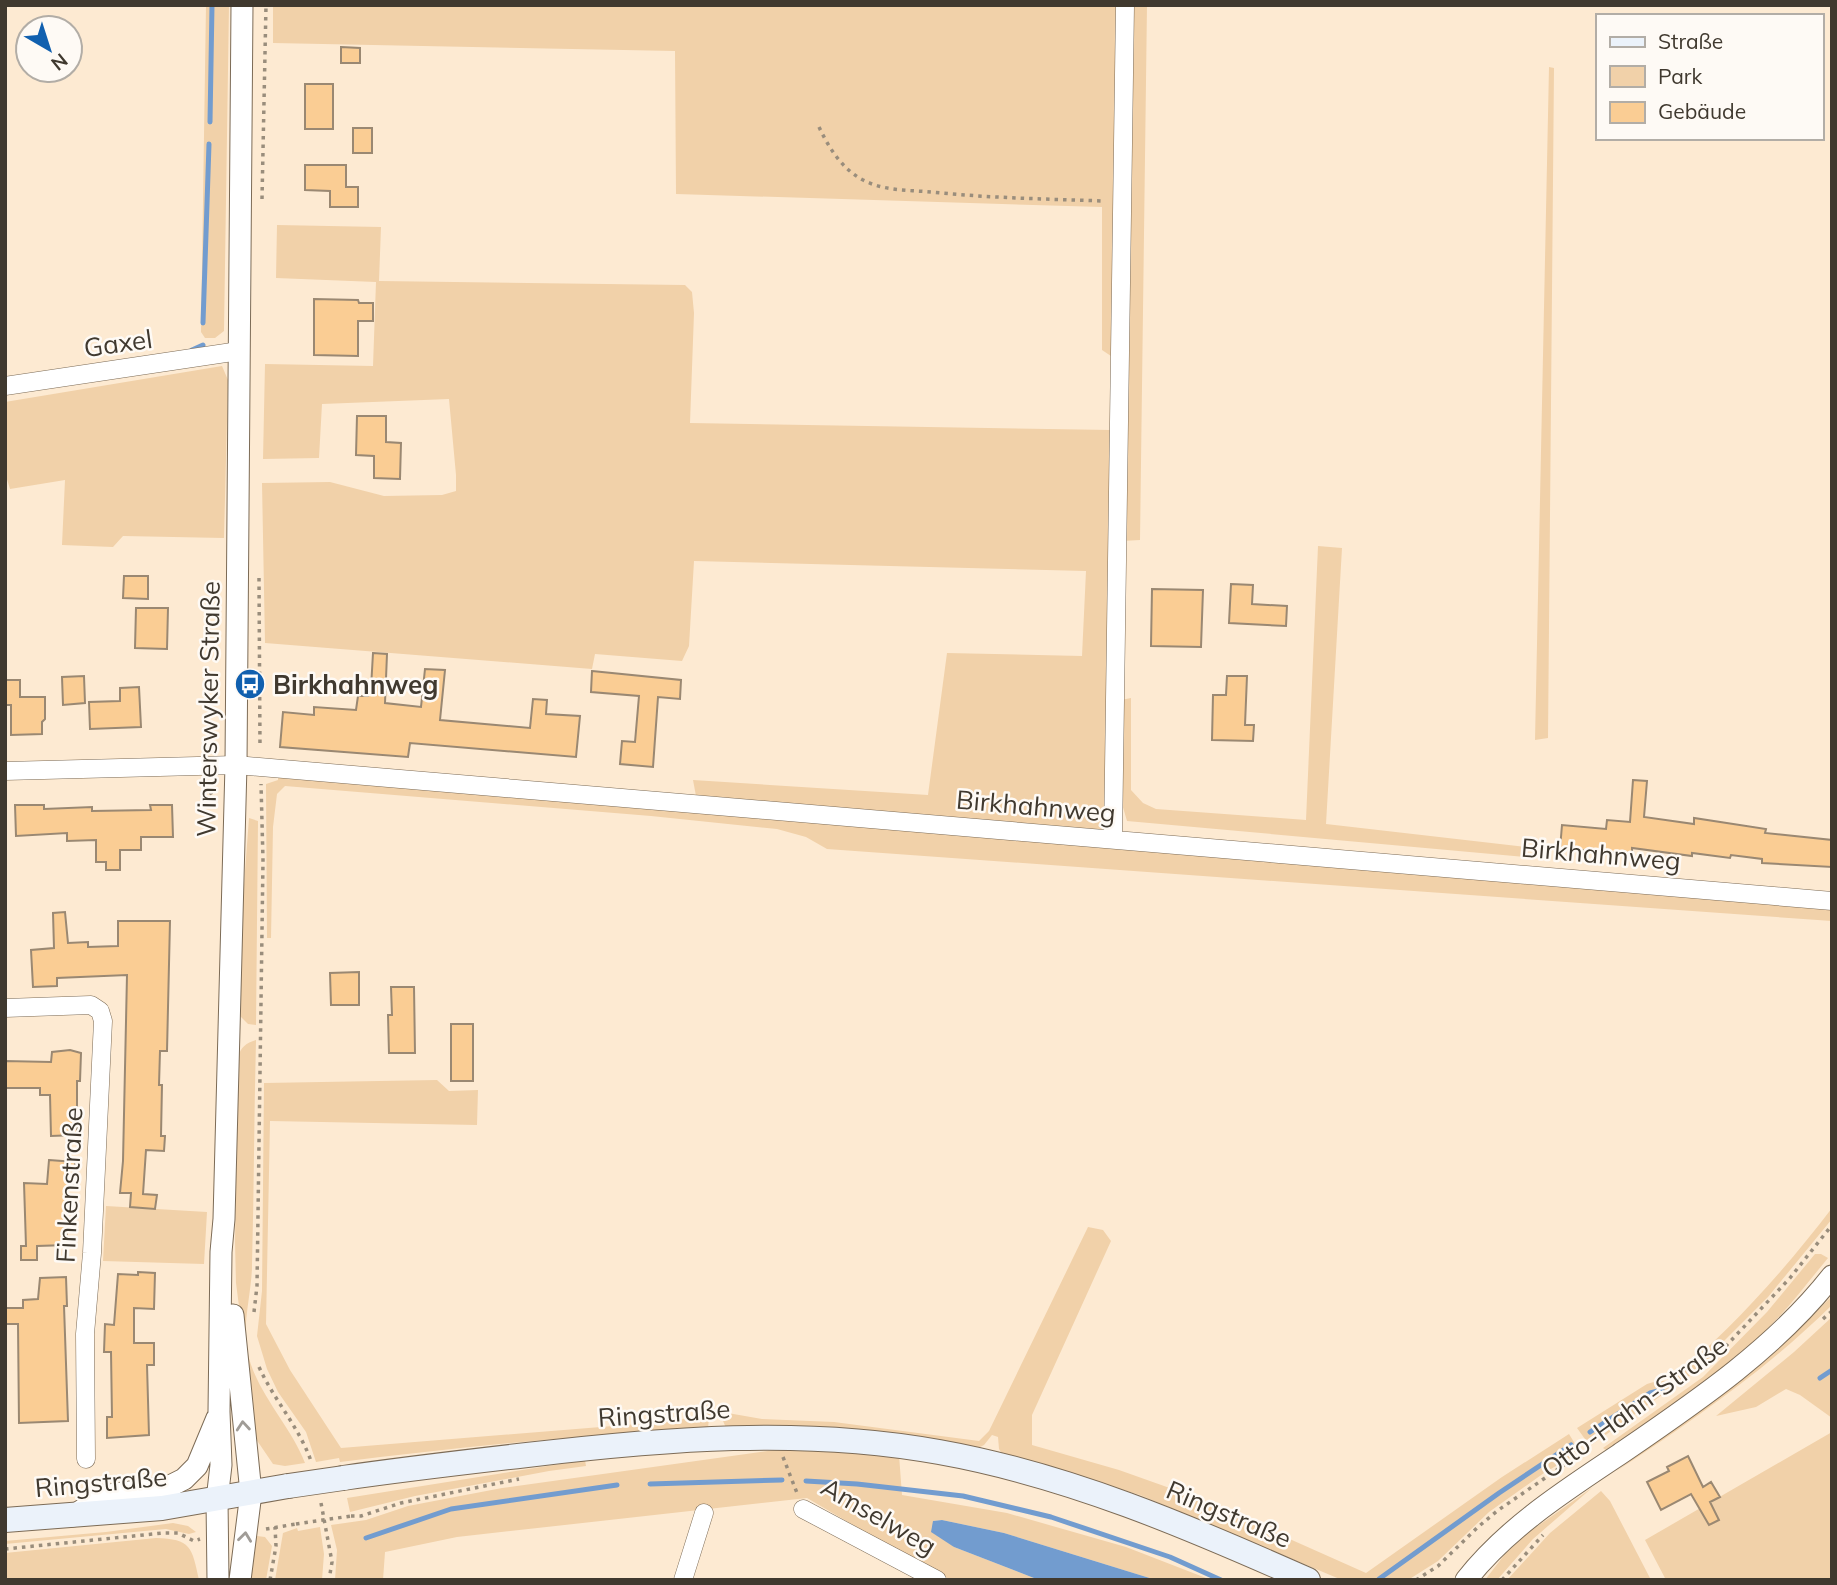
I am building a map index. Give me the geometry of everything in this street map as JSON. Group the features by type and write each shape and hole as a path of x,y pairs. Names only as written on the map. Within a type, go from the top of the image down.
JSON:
{"main road":[{"name":"Ringstraße","path":"5,1520 162,1508 343,1478 623,1444 771,1437 883,1444 938,1451 999,1465 1074,1486 1164,1517 1308,1580"}],"street":[{"name":"Winterswyker Straße","path":"218,1580 222,1252 236,765 242,5"},
{"path":"1113,839 1125,5"},
{"name":"Gaxel","path":"5,386 239,351"},
{"name":"Birkhahnweg","path":"5,771 236,765 1832,901"},
{"name":"Finkenstraße","path":"5,1008 91,1005 100,1011 103,1021 92,1253 85,1334 86,1459"},
{"path":"224,1219 231,1253 231,1299 251,1493 240,1580"},
{"name":"Otto-Hahn-Straße","path":"1466,1580 1504,1537 1735,1370 1790,1323 1832,1276"},
{"name":"Winterswyker Straße","path":"73,1516 103,1496 170,1486 184,1479 197,1466 219,1412"},
{"name":"Amselweg","path":"803,1509 937,1580"},
{"path":"683,1580 704,1513"}],"path":[{"path":"261,206 266,5"},
{"path":"819,127 829,147 847,168 861,179 881,188 959,196 1121,201"},
{"path":"253,1318 257,1286 263,860 259,572"},
{"path":"188,766 189,777 199,779 207,785 215,803"},
{"path":"1704,1370 1758,1314 1832,1225"},
{"path":"255,1358 273,1395 298,1431 311,1461"},
{"name":"Amselweg","path":"783,1455 803,1509"},
{"path":"1416,1580 1438,1566 1497,1511 1535,1483 1571,1462"},
{"path":"246,1532 351,1516"},
{"path":"270,1580 276,1546 275,1527"},
{"path":"327,1532 332,1562 329,1580"},
{"path":"5,1549 163,1533 178,1533 194,1541 217,1536"}],"green space":[{"path":"206,5 229,5 224,331 215,338 205,338 201,332"},
{"path":"273,5 1121,5 1105,829 696,796 693,780 928,795 947,653 1082,656 1086,571 694,561 689,646 682,661 595,654 592,669 265,643 262,483 330,482 384,496 442,495 456,491 449,399 322,404 319,458 263,459 265,364 373,366 376,282 276,278 277,225 381,227 379,281 685,285 692,292 694,313 690,423 1111,430 1111,356 1102,350 1102,207 676,194 675,51 273,43"},
{"path":"1130,5 1147,5 1140,540 1122,541"},
{"path":"1549,67 1554,68 1548,738 1535,740"},
{"path":"222,366 228,380 224,538 123,536 113,547 62,545 65,480 10,489 5,473 5,402"},
{"path":"1318,546 1342,548 1326,824 1526,847 1525,857 1127,821 1120,797 1121,700 1131,698 1131,790 1143,803 1156,809 1306,820"},
{"path":"278,773 1832,908 1832,921 827,849 806,837 777,829 285,786 277,794 273,827 271,938 267,938 266,784 278,780"},
{"path":"249,818 258,821 256,1025 248,1024 238,1014"},
{"path":"256,1040 252,1265 246,1340 257,1380 305,1463 285,1466 273,1464 256,1439 236,1283 238,1057 244,1046"},
{"path":"437,1080 449,1091 478,1090 477,1125 270,1121 266,1324 290,1370 341,1448 638,1424 722,1412 762,1419 834,1422 979,1441 989,1431 1088,1227 1103,1230 1111,1241 1032,1415 1032,1445 1119,1470 1195,1497 1366,1573 1502,1477 1569,1434 1580,1452 1544,1473 1489,1512 1438,1561 1408,1580 1342,1580 1140,1495 1002,1454 998,1437 992,1435 978,1448 726,1428 721,1416 709,1417 708,1429 570,1438 340,1462 339,1458 316,1462 306,1432 278,1392 267,1369 257,1336 262,1291 264,1083"},
{"path":"106,1206 207,1212 204,1264 103,1261"},
{"path":"1832,1208 1832,1219 1768,1297 1718,1347 1703,1366 1590,1446 1577,1428 1647,1384 1669,1381 1692,1362 1795,1255"},
{"path":"1815,1254 1828,1258 1782,1314 1748,1347 1668,1410 1627,1438 1606,1450 1603,1448 1703,1377 1767,1312"},
{"path":"1832,1296 1832,1305 1755,1373 1615,1472 1736,1383 1801,1327"},
{"path":"1832,1317 1832,1418 1800,1395 1786,1389 1756,1407 1716,1416 1794,1352"},
{"path":"1832,1432 1832,1580 1666,1580 1645,1540"},
{"path":"789,1448 899,1455 902,1495 1007,1513 1126,1547 1206,1578 1156,1580 1004,1533 942,1520 933,1521 954,1547 1039,1580 951,1580 807,1498 457,1537 385,1552 383,1580 335,1580 337,1550 331,1525 366,1520 408,1506 502,1488"},
{"path":"585,1460 586,1466 415,1496 350,1512 347,1498"},
{"path":"1593,1487 1533,1539 1497,1580 1485,1580 1505,1554 1525,1535"},
{"path":"1601,1491 1610,1501 1651,1580 1507,1580 1550,1533"},
{"path":"173,1523 188,1526 196,1532 189,1534 166,1529 5,1544 5,1541"},
{"path":"320,1527 324,1554 322,1580 275,1580 283,1533 297,1528 298,1531"},
{"path":"254,1537 265,1537 272,1546 266,1580 250,1580"},
{"path":"156,1538 176,1540 188,1547 192,1552 199,1580 5,1580 5,1553"}],"water":[{"path":"942,1520 1004,1533 1156,1580 1039,1580 954,1547 931,1532 933,1521"}],"building":[{"path":"341,47 360,48 360,63 341,63"},
{"path":"305,84 333,84 333,129 305,129"},
{"path":"353,128 372,128 372,153 353,153"},
{"path":"305,165 346,165 346,187 358,187 358,207 330,207 330,191 305,190"},
{"path":"314,299 373,303 373,321 358,321 358,356 314,355"},
{"path":"357,416 386,416 386,442 401,443 400,479 374,478 374,456 356,455"},
{"path":"124,576 148,576 148,599 123,598"},
{"path":"1231,584 1253,585 1252,604 1287,606 1286,626 1229,623"},
{"path":"1152,589 1203,590 1201,647 1151,646"},
{"path":"136,608 168,608 167,649 135,648"},
{"path":"373,653 387,654 385,703 421,707 425,669 445,670 440,720 530,728 533,699 547,700 546,714 580,716 576,757 410,743 408,757 280,747 283,712 314,715 314,707 356,710 358,696 368,696 371,688"},
{"path":"592,671 681,680 680,699 658,697 653,767 620,764 622,741 635,742 639,696 591,692"},
{"path":"84,676 85,703 63,705 62,677"},
{"path":"1227,676 1247,676 1245,725 1254,725 1253,741 1212,740 1213,695 1226,695"},
{"path":"5,680 20,680 20,697 45,697 42,734 11,735 11,705 5,705"},
{"path":"139,687 141,727 90,729 89,702 120,701 120,688"},
{"path":"1633,780 1647,781 1644,817 1694,824 1694,818 1766,829 1765,833 1832,840 1832,867 1762,863 1762,859 1731,855 1730,858 1692,853 1692,856 1632,848 1632,853 1560,849 1562,825 1606,829 1607,820 1630,822"},
{"path":"15,805 44,805 44,809 92,807 92,811 151,810 150,805 172,805 173,837 141,837 141,850 120,850 120,870 106,870 106,862 96,862 96,840 67,841 67,833 16,836"},
{"path":"65,912 68,943 88,942 88,947 118,946 118,921 170,921 167,1051 160,1051 159,1085 162,1085 161,1136 165,1136 164,1151 146,1150 143,1194 157,1195 155,1209 130,1207 131,1193 120,1193 127,975 57,978 57,986 33,987 31,950 54,948 53,913"},
{"path":"359,972 359,1005 331,1005 330,973"},
{"path":"391,987 414,987 415,1053 389,1053 388,1015 392,1015"},
{"path":"451,1024 473,1024 473,1081 451,1081"},
{"path":"70,1050 81,1053 80,1081 77,1081 77,1135 51,1136 50,1095 40,1095 40,1088 5,1088 5,1061 51,1062 52,1052"},
{"path":"49,1160 75,1162 74,1190 65,1189 67,1245 37,1246 37,1260 21,1260 21,1246 26,1246 24,1183 47,1184"},
{"path":"138,1272 155,1273 154,1309 134,1308 134,1343 154,1343 154,1365 147,1365 149,1435 107,1438 107,1417 112,1417 111,1352 104,1352 105,1324 114,1325 118,1274 138,1275"},
{"path":"66,1277 67,1306 64,1306 68,1421 19,1423 18,1324 5,1324 5,1308 23,1308 23,1300 38,1299 40,1278"},
{"path":"1688,1456 1703,1487 1711,1482 1720,1497 1710,1502 1719,1520 1709,1525 1691,1494 1661,1510 1647,1482 1669,1471 1667,1467"}],"waterway":[{"path":"210,122 212,5"},
{"path":"203,323 209,144"},
{"path":"192,350 203,345"},
{"path":"1820,1378 1832,1370"},
{"path":"1590,1432 1650,1393 1662,1390"},
{"path":"1379,1579 1571,1445"},
{"path":"650,1484 782,1480"},
{"path":"806,1481 963,1496 1051,1517 1170,1557 1221,1580"},
{"path":"366,1538 451,1509 617,1485"}],"place":[{"name":"Birkhahnweg","path":"250,684"}]}
